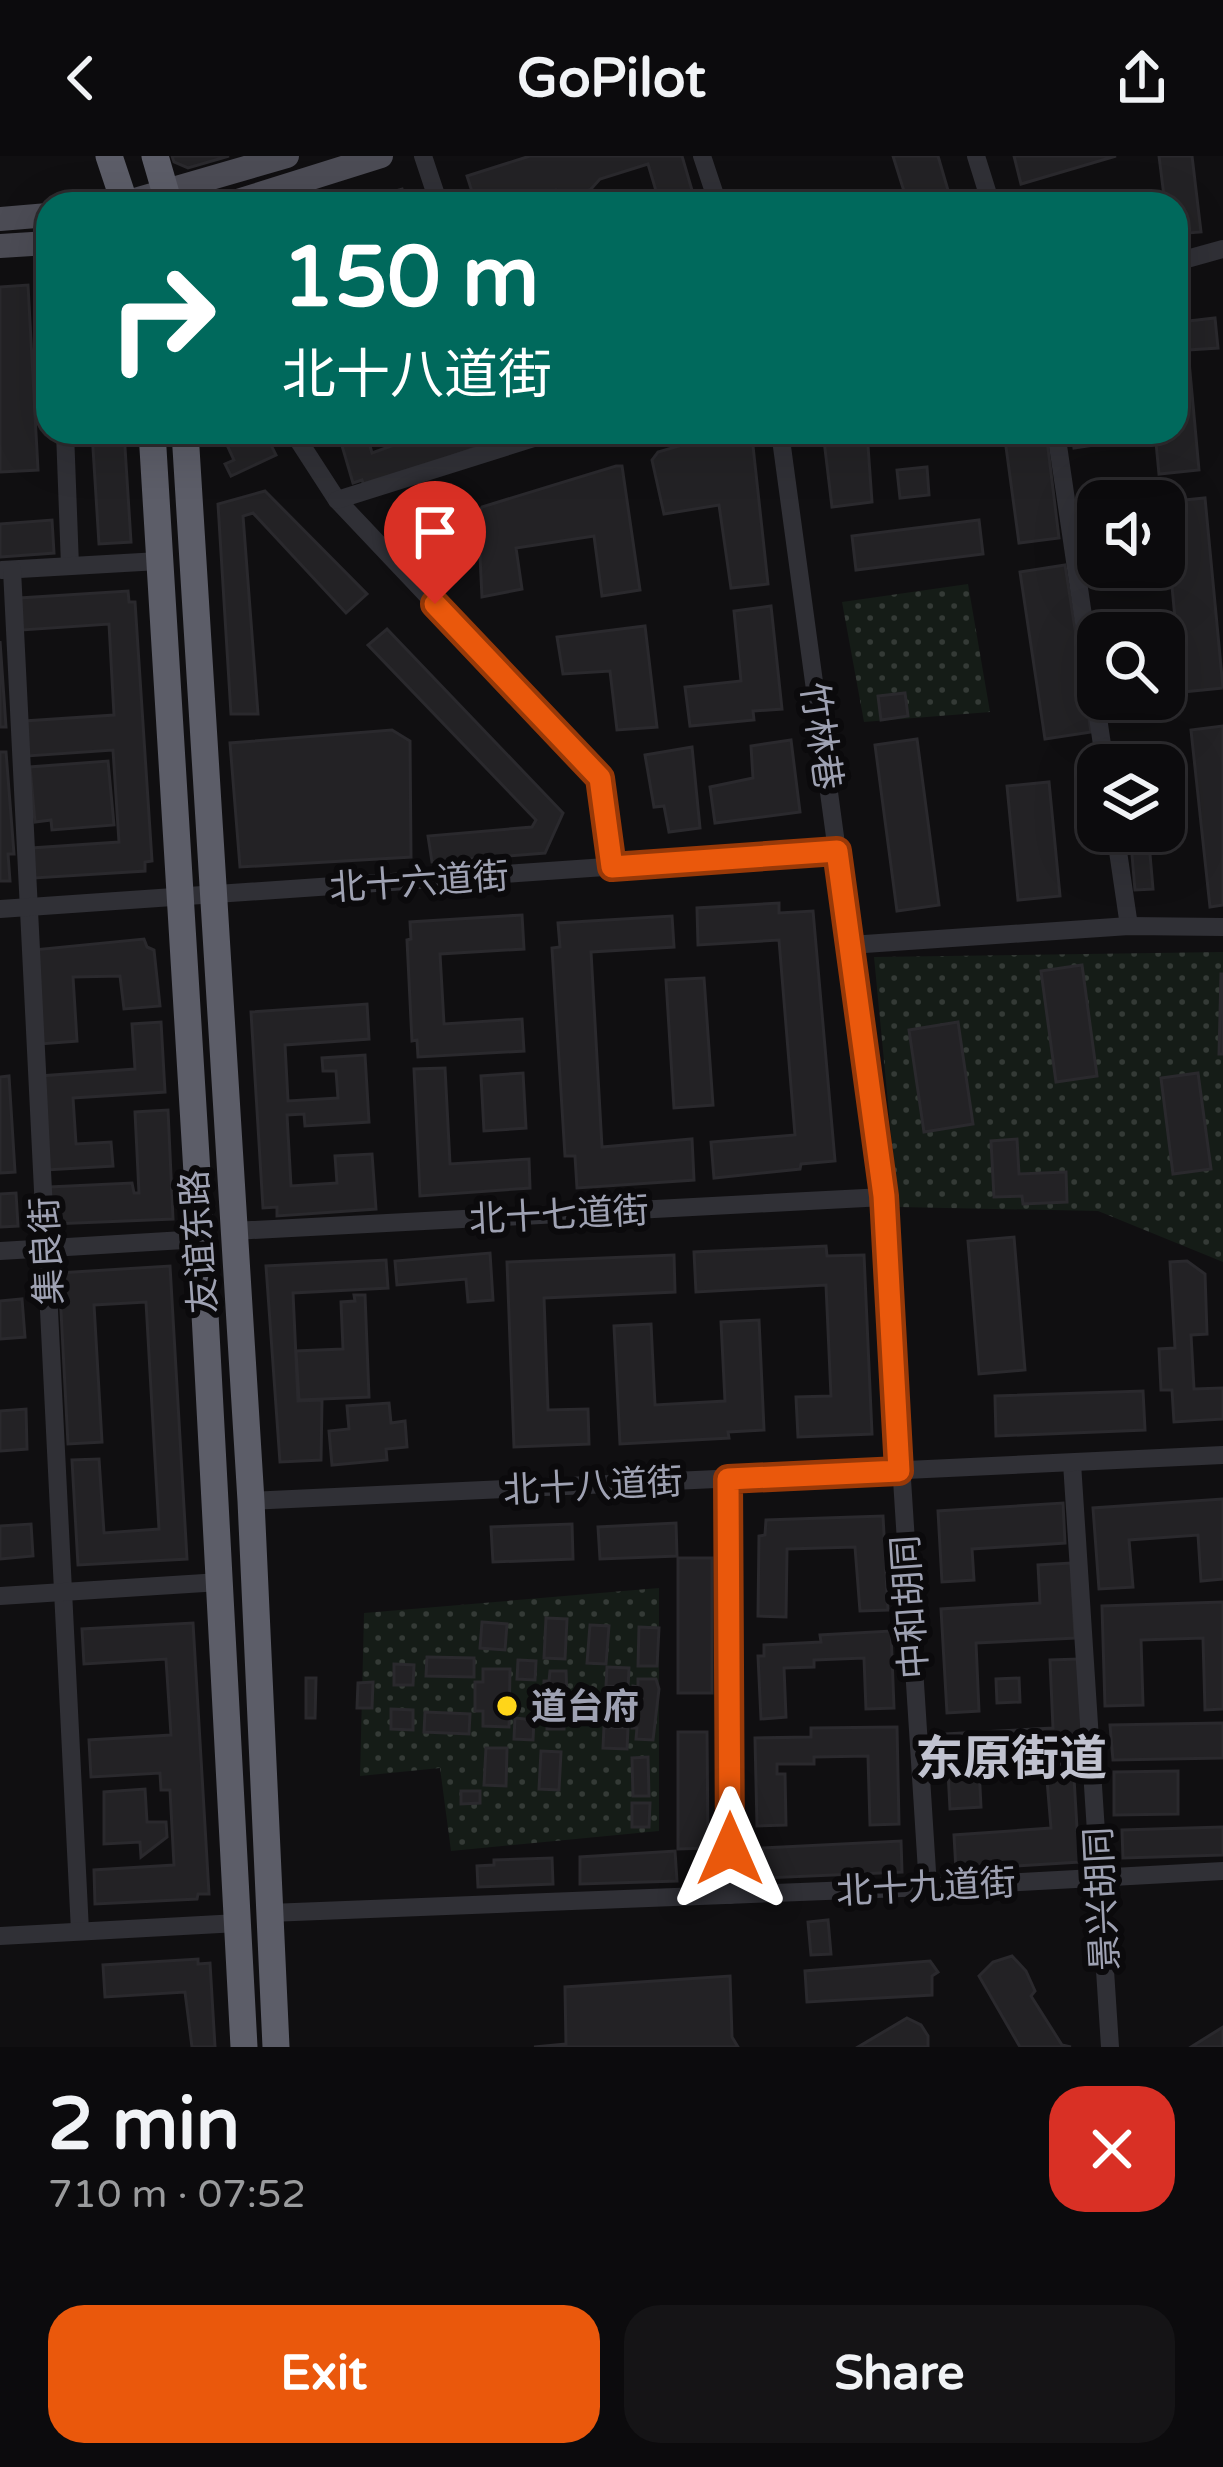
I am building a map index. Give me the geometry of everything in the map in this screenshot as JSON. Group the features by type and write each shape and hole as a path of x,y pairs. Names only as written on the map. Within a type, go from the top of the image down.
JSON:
{"highway":[{"path":"109,156 120,192"},
{"path":"154,156 166,192"},
{"name":"友谊东路","path":"153,444 244,2047"},
{"name":"友谊东路","path":"186,444 250,1501 276,2047"}],"main road":[{"path":"185,192 287,156"},
{"path":"266,192 381,156"},
{"path":"0,219 36,216"},
{"path":"0,246 36,244"}],"street":[{"path":"423,156 435,192"},
{"path":"702,156 714,192"},
{"path":"976,156 987,192"},
{"path":"1188,259 1223,249"},
{"path":"65,444 70,566"},
{"path":"301,444 337,500 600,778 612,867"},
{"path":"337,500 496,444"},
{"name":"竹林巷","path":"782,444 884,1196 899,1471"},
{"path":"1058,444 1102,744"},
{"path":"6,570 159,562"},
{"name":"集良街","path":"6,570 29,907 80,1931"},
{"name":"北十六道街","path":"0,909 837,851"},
{"path":"1117,852 1129,926"},
{"path":"850,945 1129,926 1223,927"},
{"name":"北十七道街","path":"233,1231 884,1196"},
{"path":"0,1251 201,1239"},
{"name":"北十八道街","path":"250,1501 1223,1455"},
{"name":"景兴胡同","path":"1072,1463 1110,2047"},
{"name":"中和胡同","path":"899,1471 928,1887"},
{"path":"728,1479 730,1895"},
{"path":"0,1596 220,1582"},
{"name":"北十九道街","path":"269,1913 1223,1871"},
{"path":"0,1936 238,1923"}],"shaded area":[{"path":"968,584 990,712 864,722 842,602"},
{"path":"1223,952 1223,1262 1098,1211 898,1207 874,957"},
{"path":"659,1588 659,1831 451,1851 440,1768 360,1776 364,1613"}],"building":[{"path":"172,156 229,156 188,168"},
{"path":"530,156 682,156 692,192 656,192 648,164 600,179 590,190 579,192 472,192 467,176"},
{"path":"893,156 938,156 948,192 904,192"},
{"path":"1014,156 1116,156 1021,184"},
{"path":"1159,156 1192,156 1201,232 1188,233 1188,192 1164,192"},
{"path":"28,285 38,470 0,472 0,287"},
{"path":"1215,318 1218,348 1188,350 1188,321"},
{"path":"1188,350 1199,470 1159,474 1156,444 1188,444"},
{"path":"93,444 125,444 131,542 99,544"},
{"path":"227,444 270,444 276,455 231,476 225,464 234,460"},
{"path":"342,444 369,444 372,453 397,444 479,444 365,488 362,480 353,483"},
{"path":"686,444 753,444 768,584 731,588 719,505 664,514 652,460 658,452"},
{"path":"824,444 868,444 872,502 832,507"},
{"path":"1006,444 1047,444 1059,538 1019,543"},
{"path":"622,466 640,590 602,596 594,536 516,548 522,589 482,597 478,515 482,507"},
{"path":"927,467 929,495 900,498 897,470"},
{"path":"265,491 367,594 346,613 253,513 243,516 258,714 231,714 218,504"},
{"path":"1205,498 1223,688 1185,692 1185,612 1174,612 1172,588 1185,588 1185,500"},
{"path":"52,520 54,553 0,557 0,524"},
{"path":"979,520 983,554 856,570 852,536"},
{"path":"1065,565 1077,642 1077,720 1089,720 1091,732 1045,739 1020,572"},
{"path":"128,591 129,602 135,602 152,861 145,862 145,871 34,878 32,848 119,842 113,750 27,756 25,721 114,715 109,624 22,630 20,598"},
{"path":"771,606 782,709 753,711 754,720 690,726 685,687 741,681 734,611"},
{"path":"645,626 657,727 617,730 610,671 563,674 557,637"},
{"path":"387,629 563,813 545,853 432,862 428,836 532,827 536,820 368,645"},
{"path":"0,641 6,727 0,727"},
{"path":"905,693 908,716 881,720 878,696"},
{"path":"1223,726 1223,905 1210,907 1191,730"},
{"path":"392,730 410,741 411,857 240,867 230,743"},
{"path":"917,739 939,905 897,911 875,745"},
{"path":"791,740 800,812 715,823 710,787 753,778 751,746"},
{"path":"692,747 700,828 669,832 664,806 654,807 645,755"},
{"path":"0,752 6,752 14,854 8,854 10,881 0,881"},
{"path":"108,761 114,825 52,830 51,820 35,822 30,767"},
{"path":"1049,782 1060,896 1018,900 1007,786"},
{"path":"1132,852 1150,852 1153,889 1135,890"},
{"path":"779,903 779,913 813,911 835,1161 714,1178 711,1142 795,1135 779,940 698,945 697,908"},
{"path":"522,915 524,949 440,954 444,1024 522,1019 524,1051 418,1057 417,1040 412,1041 410,922"},
{"path":"672,916 674,947 591,952 602,1147 692,1139 694,1180 577,1188 575,1156 565,1156 552,948 560,947 558,923"},
{"path":"144,939 154,950 160,1006 124,1009 120,976 73,977 77,1041 40,1044 33,950"},
{"path":"1082,965 1097,1076 1056,1082 1041,971"},
{"path":"1221,974 1223,1054 1219,1054"},
{"path":"704,978 713,1105 674,1108 666,980"},
{"path":"367,1004 369,1039 285,1045 288,1101 338,1098 336,1071 323,1071 322,1058 365,1055 369,1122 305,1126 304,1114 287,1115 291,1186 337,1183 335,1156 372,1154 376,1209 277,1216 277,1207 263,1208 251,1012"},
{"path":"161,1022 165,1092 73,1098 76,1144 111,1142 113,1166 46,1170 40,1076 135,1069 132,1024"},
{"path":"958,1022 973,1124 924,1132 909,1030"},
{"path":"445,1068 450,1164 529,1159 530,1188 420,1196 414,1069"},
{"path":"523,1073 526,1128 484,1131 481,1076"},
{"path":"1198,1073 1211,1169 1173,1174 1161,1078"},
{"path":"9,1076 15,1172 0,1173 0,1077"},
{"path":"168,1110 173,1219 52,1224 50,1187 132,1183 134,1193 139,1193 135,1112"},
{"path":"1017,1139 1019,1174 1066,1172 1067,1202 1023,1204 1022,1196 994,1197 991,1141"},
{"path":"16,1193 18,1226 0,1227 0,1194"},
{"path":"1014,1237 1025,1370 979,1374 968,1241"},
{"path":"826,1246 827,1256 864,1255 872,1434 798,1437 796,1397 831,1396 826,1285 696,1292 694,1252"},
{"path":"490,1253 493,1300 468,1302 466,1279 397,1285 395,1261"},
{"path":"674,1255 675,1292 544,1298 548,1410 588,1409 589,1444 514,1447 507,1262"},
{"path":"386,1260 388,1288 293,1293 298,1401 322,1400 321,1460 280,1462 266,1266"},
{"path":"1187,1261 1205,1274 1207,1334 1191,1335 1194,1389 1223,1388 1223,1419 1174,1422 1172,1390 1161,1390 1159,1349 1175,1348 1170,1262"},
{"path":"170,1266 187,1559 78,1565 72,1460 99,1459 104,1533 159,1529 146,1302 94,1305 102,1442 68,1444 59,1273"},
{"path":"354,1295 365,1295 369,1397 299,1400 296,1351 343,1349 341,1302 355,1301"},
{"path":"22,1299 25,1337 0,1339 0,1301"},
{"path":"759,1320 764,1430 728,1432 729,1438 620,1444 614,1326 651,1324 655,1405 725,1401 721,1322"},
{"path":"1143,1391 1145,1430 996,1436 995,1396"},
{"path":"389,1403 391,1423 405,1421 407,1447 386,1449 387,1460 332,1465 329,1431 349,1429 347,1406"},
{"path":"26,1409 27,1449 0,1451 0,1411"},
{"path":"1223,1499 1223,1579 1201,1581 1198,1535 1129,1540 1133,1587 1099,1589 1093,1508"},
{"path":"1063,1503 1065,1543 972,1549 974,1580 942,1582 938,1511"},
{"path":"883,1516 888,1610 860,1611 855,1547 787,1549 786,1617 758,1616 759,1536 765,1535 766,1520"},
{"path":"676,1523 677,1556 600,1559 598,1527"},
{"path":"31,1524 33,1556 0,1559 0,1526"},
{"path":"572,1524 573,1559 493,1562 491,1527"},
{"path":"678,1558 712,1558 712,1693 678,1693"},
{"path":"1071,1563 1075,1638 976,1643 979,1711 947,1713 941,1609 1040,1603 1038,1565"},
{"path":"1223,1602 1223,1709 1205,1710 1203,1638 1141,1640 1143,1705 1105,1706 1102,1606"},
{"path":"546,1618 567,1619 565,1659 544,1658"},
{"path":"482,1622 507,1624 505,1650 480,1648"},
{"path":"193,1623 209,1894 198,1894 197,1899 95,1904 94,1870 174,1865 170,1790 161,1790 160,1773 91,1777 89,1740 171,1735 166,1659 84,1664 82,1629"},
{"path":"590,1625 609,1626 606,1664 587,1663"},
{"path":"639,1627 659,1628 657,1666 638,1666"},
{"path":"891,1631 894,1708 866,1709 864,1658 814,1660 814,1667 784,1668 786,1717 761,1719 758,1656 764,1656 764,1645 821,1642 820,1635"},
{"path":"427,1657 474,1658 474,1677 426,1676"},
{"path":"1079,1659 1085,1763 979,1768 981,1807 950,1809 946,1734 1053,1728 1050,1660"},
{"path":"518,1660 536,1661 535,1680 517,1679"},
{"path":"394,1664 414,1665 413,1685 394,1685"},
{"path":"607,1667 629,1668 628,1687 606,1686"},
{"path":"483,1669 510,1669 509,1727 483,1726 483,1711 475,1711 475,1682 483,1682"},
{"path":"550,1671 566,1671 568,1722 564,1729 547,1729 543,1721 544,1681 549,1681"},
{"path":"306,1678 316,1678 315,1718 306,1718"},
{"path":"1019,1678 1020,1702 997,1703 996,1679"},
{"path":"638,1679 656,1679 659,1689 653,1740 636,1739 637,1728 632,1728 633,1686 638,1687"},
{"path":"373,1682 372,1708 357,1708 358,1683"},
{"path":"391,1709 413,1710 413,1730 391,1729"},
{"path":"425,1712 470,1714 469,1734 424,1732"},
{"path":"515,1718 534,1720 533,1740 514,1739"},
{"path":"1223,1723 1223,1758 1113,1760 1110,1725"},
{"path":"604,1727 628,1728 627,1749 603,1748"},
{"path":"897,1727 899,1824 870,1825 868,1756 814,1757 814,1764 777,1764 777,1774 785,1774 786,1825 757,1826 755,1738 811,1737 811,1728"},
{"path":"678,1732 707,1732 708,1848 678,1849"},
{"path":"486,1748 507,1748 506,1786 484,1785"},
{"path":"541,1751 561,1752 559,1790 539,1789"},
{"path":"648,1757 649,1796 633,1796 632,1758"},
{"path":"1178,1771 1178,1814 1114,1815 1114,1772"},
{"path":"1074,1778 1079,1862 956,1870 954,1835 1051,1828 1047,1780"},
{"path":"145,1789 147,1822 166,1822 167,1837 141,1857 140,1842 104,1844 104,1792"},
{"path":"461,1791 480,1791 480,1803 461,1804"},
{"path":"632,1803 650,1803 649,1827 632,1827"},
{"path":"1223,1827 1223,1855 1123,1858 1122,1830"},
{"path":"901,1841 902,1872 764,1878 763,1848"},
{"path":"675,1851 677,1881 580,1884 580,1857"},
{"path":"552,1858 553,1884 478,1887 477,1866 494,1865 494,1860"},
{"path":"828,1920 831,1954 811,1955 808,1922"},
{"path":"1012,1956 1026,1971 1035,1991 1031,1996 1062,2045 1071,2047 1020,2047 979,1976 993,1962"},
{"path":"198,1959 198,1964 210,1963 215,2047 192,2047 185,1992 105,1997 103,1965"},
{"path":"930,1961 938,1972 932,1976 932,1995 807,2002 805,1971"},
{"path":"730,1976 732,2037 738,2047 534,2047 566,2044 565,1987"},
{"path":"907,2018 921,2025 928,2047 858,2047"},
{"path":"1223,2027 1223,2047 1191,2047"}],"place":[{"name":"道台府","path":"507,1706"}],"district":[{"name":"东原街道","path":"1011,1758"}],"route":[{"path":"435,604 600,778 612,867 837,851 884,1196 899,1471 728,1479 730,1849"}]}
